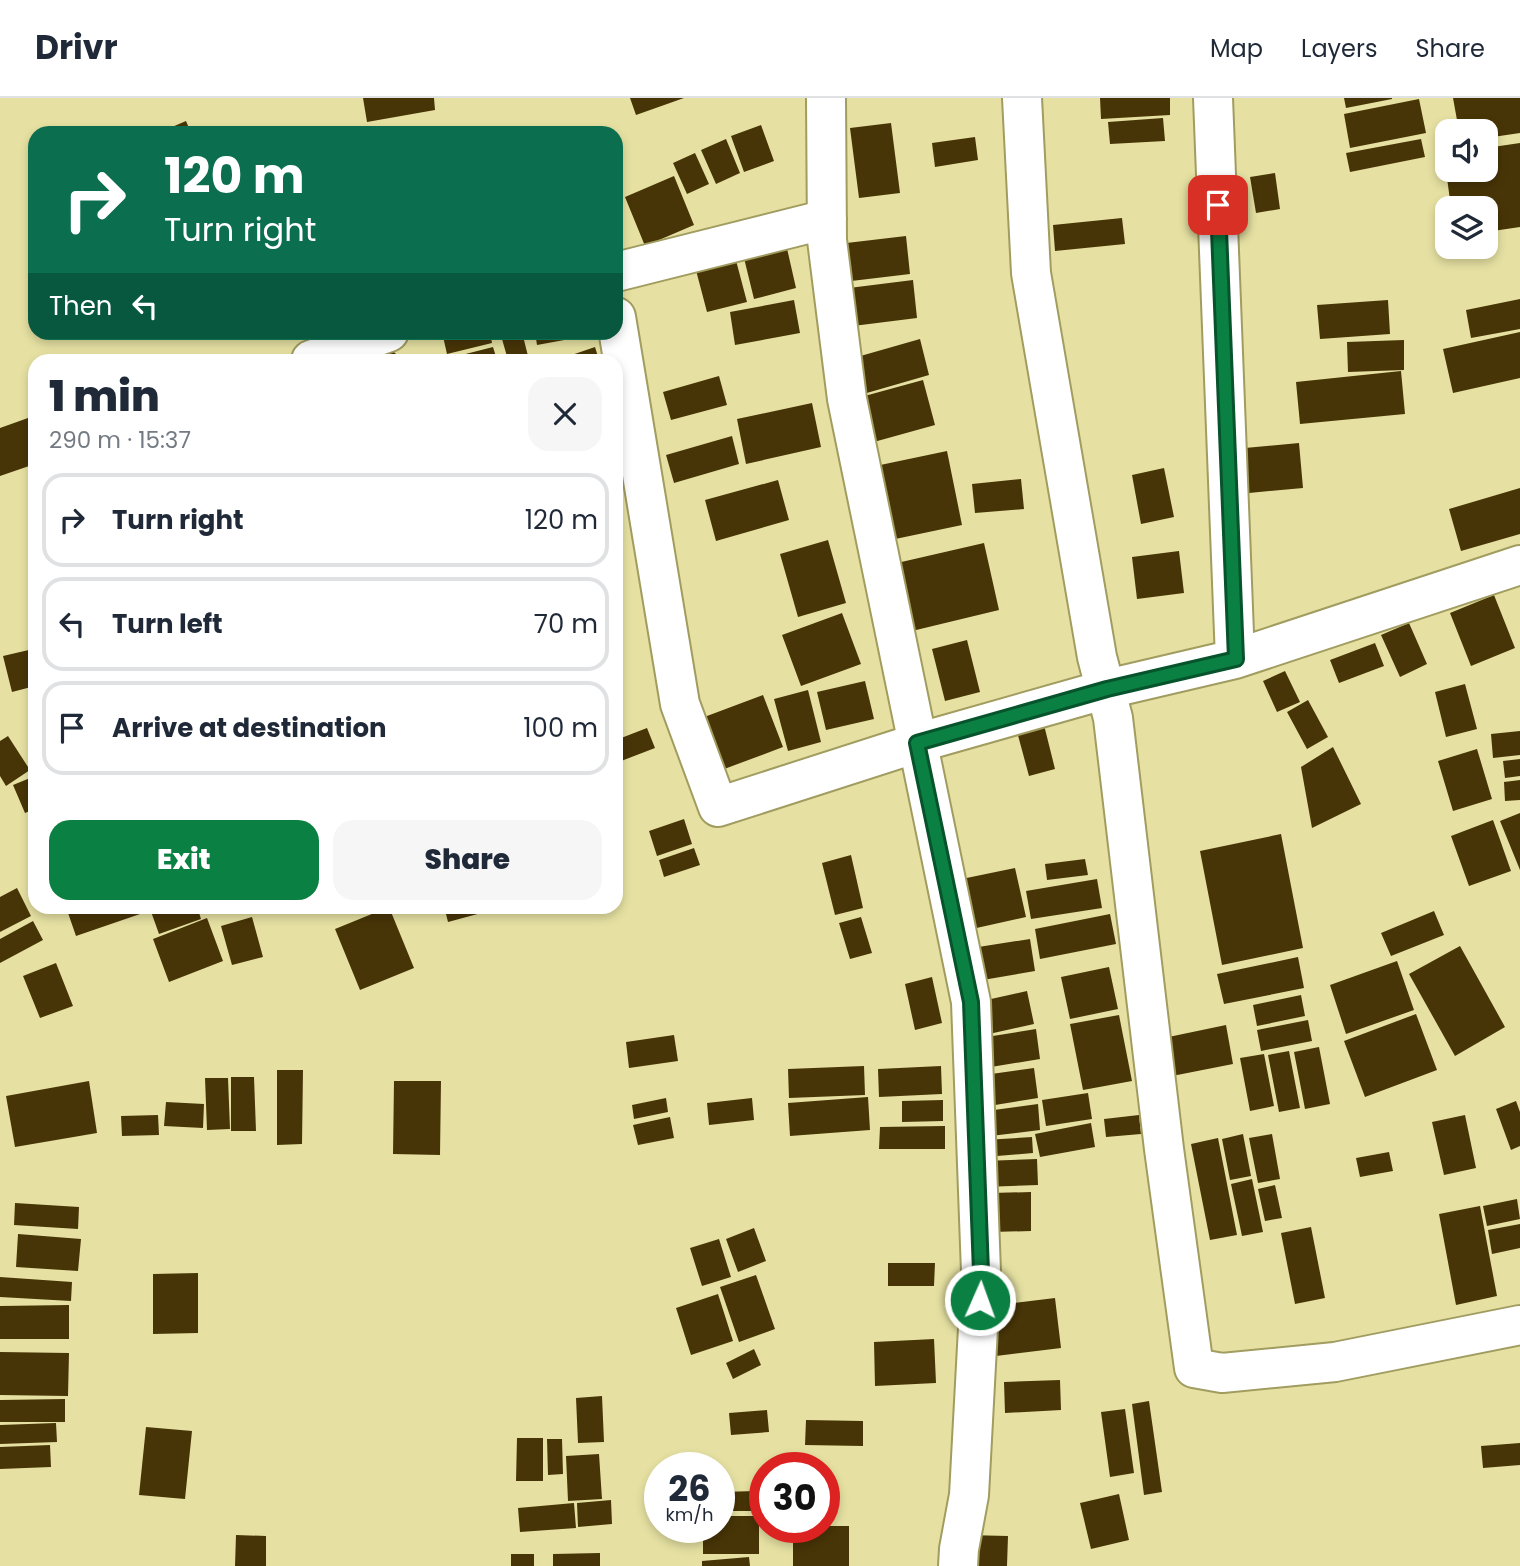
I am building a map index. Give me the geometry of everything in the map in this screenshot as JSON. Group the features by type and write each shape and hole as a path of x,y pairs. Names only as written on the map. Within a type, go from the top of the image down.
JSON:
{"street":[{"path":"826,98 827,240 847,398 971,1002 981,1272 969,1495 958,1549 958,1566"},
{"path":"1022,98 1031,273 1097,657 1113,718 1194,1368 1222,1373 1335,1362 1520,1325"},
{"path":"1213,98 1236,659"},
{"path":"623,270 827,219"},
{"path":"328,354 367,340"},
{"path":"623,359 680,704 718,807 917,743 1107,689 1236,659 1520,565"}],"building":[{"path":"363,98 434,98 435,110 367,122"},
{"path":"630,98 684,98 636,115"},
{"path":"1100,98 1170,98 1170,115 1101,119"},
{"path":"1344,98 1392,98 1392,99 1346,108"},
{"path":"1453,98 1520,98 1520,133 1498,136 1498,119 1457,119"},
{"path":"1419,99 1426,133 1350,148 1344,114"},
{"path":"1163,118 1165,141 1110,144 1108,122"},
{"path":"186,121 188,126 174,126"},
{"path":"891,123 900,193 859,198 850,128"},
{"path":"761,125 774,161 744,172 731,136"},
{"path":"975,137 978,160 935,167 932,143"},
{"path":"726,139 740,173 716,184 701,150"},
{"path":"1421,139 1425,157 1350,172 1346,153"},
{"path":"1520,143 1520,227 1498,230 1498,196 1449,196 1448,182 1498,182 1498,146"},
{"path":"695,153 709,184 687,194 673,163"},
{"path":"1275,173 1280,209 1256,213 1250,177"},
{"path":"674,176 694,225 645,246 625,197"},
{"path":"1122,218 1125,244 1055,251 1053,225"},
{"path":"906,236 910,274 843,282 838,244"},
{"path":"786,244 796,288 754,299 743,254"},
{"path":"733,249 747,302 707,312 693,259"},
{"path":"913,280 917,318 845,327 841,289"},
{"path":"1520,299 1520,329 1471,338 1466,310"},
{"path":"794,300 800,333 735,345 730,312"},
{"path":"1388,300 1390,334 1320,339 1317,305"},
{"path":"1520,332 1520,378 1453,393 1443,349"},
{"path":"920,339 929,375 853,397 843,361"},
{"path":"444,340 491,340 492,343 447,354"},
{"path":"502,340 524,340 528,354 506,354"},
{"path":"536,340 564,340 537,345"},
{"path":"1404,340 1404,370 1348,372 1347,342"},
{"path":"388,346 396,354 379,354"},
{"path":"493,347 495,354 466,354"},
{"path":"595,347 597,354 575,354"},
{"path":"1401,371 1405,414 1300,424 1296,382"},
{"path":"719,376 727,405 671,420 663,392"},
{"path":"923,380 935,425 863,445 850,400"},
{"path":"812,403 821,447 746,464 737,419"},
{"path":"28,418 28,466 0,476 0,428"},
{"path":"732,436 739,464 674,483 666,455"},
{"path":"1299,443 1303,488 1249,493 1245,448"},
{"path":"947,451 962,525 881,542 866,468"},
{"path":"1164,468 1174,517 1141,524 1132,475"},
{"path":"1021,479 1024,509 975,513 972,484"},
{"path":"778,480 789,520 716,541 705,500"},
{"path":"1520,488 1520,534 1461,551 1449,509"},
{"path":"828,540 846,603 798,617 780,554"},
{"path":"984,543 999,610 912,631 897,563"},
{"path":"1179,551 1184,593 1137,599 1132,557"},
{"path":"1494,595 1515,648 1471,666 1450,613"},
{"path":"842,613 861,664 801,686 782,635"},
{"path":"1409,623 1427,664 1400,677 1381,635"},
{"path":"967,640 980,692 945,701 932,649"},
{"path":"1375,643 1384,666 1339,683 1330,660"},
{"path":"28,650 28,688 12,692 3,656"},
{"path":"1285,671 1300,702 1277,712 1263,681"},
{"path":"865,681 874,719 826,730 817,692"},
{"path":"1465,684 1477,729 1446,737 1435,692"},
{"path":"808,690 821,742 788,751 774,699"},
{"path":"763,695 783,747 719,771 699,719"},
{"path":"1308,700 1328,737 1307,749 1287,712"},
{"path":"1043,721 1055,769 1029,776 1016,728"},
{"path":"647,728 655,748 623,760 623,737"},
{"path":"1520,731 1520,755 1493,758 1491,734"},
{"path":"8,736 28,767 28,771 6,786 0,776 0,741"},
{"path":"1333,747 1361,804 1312,828 1301,767"},
{"path":"1477,749 1492,799 1453,811 1438,761"},
{"path":"1520,759 1520,776 1505,778 1503,761"},
{"path":"28,779 28,812 25,813 13,785"},
{"path":"1520,780 1520,800 1505,801 1504,782"},
{"path":"1520,813 1520,870 1500,821"},
{"path":"684,819 692,844 657,856 649,831"},
{"path":"1493,820 1511,871 1469,886 1451,836"},
{"path":"1281,834 1303,948 1222,965 1200,851"},
{"path":"694,848 700,865 664,877 659,860"},
{"path":"851,855 863,908 835,915 822,863"},
{"path":"1085,859 1088,875 1047,880 1045,864"},
{"path":"1015,868 1026,917 963,931 952,881"},
{"path":"1097,879 1102,908 1031,919 1026,891"},
{"path":"17,888 31,916 0,932 0,897"},
{"path":"1434,911 1444,935 1391,956 1381,933"},
{"path":"68,914 140,914 76,936"},
{"path":"152,914 199,914 201,919 159,934"},
{"path":"372,914 392,914 414,968 360,990 335,929"},
{"path":"446,914 478,914 448,922"},
{"path":"1110,914 1116,944 1040,959 1035,929"},
{"path":"252,917 263,957 232,965 221,926"},
{"path":"861,917 872,953 850,959 839,923"},
{"path":"207,918 223,961 169,982 153,939"},
{"path":"33,921 43,940 0,963 0,939"},
{"path":"1030,939 1035,971 977,981 972,948"},
{"path":"1460,946 1505,1027 1455,1056 1409,974"},
{"path":"1298,957 1304,988 1224,1004 1217,974"},
{"path":"1397,961 1414,1010 1346,1034 1330,985"},
{"path":"56,963 73,1006 40,1018 23,976"},
{"path":"1109,967 1118,1009 1070,1019 1061,977"},
{"path":"932,977 942,1023 915,1030 905,984"},
{"path":"1027,991 1034,1024 980,1036 973,1003"},
{"path":"1301,995 1305,1016 1257,1026 1253,1005"},
{"path":"1416,1014 1437,1070 1365,1097 1344,1041"},
{"path":"1119,1015 1132,1081 1083,1090 1070,1024"},
{"path":"1308,1020 1312,1041 1261,1051 1257,1030"},
{"path":"1226,1025 1233,1064 1167,1077 1159,1039"},
{"path":"1036,1029 1040,1059 979,1069 974,1039"},
{"path":"674,1035 678,1061 629,1068 626,1042"},
{"path":"1319,1047 1330,1104 1305,1109 1294,1052"},
{"path":"1289,1051 1300,1108 1279,1112 1268,1055"},
{"path":"1264,1054 1274,1106 1250,1111 1240,1058"},
{"path":"864,1066 865,1095 789,1098 788,1069"},
{"path":"941,1066 942,1094 879,1097 878,1069"},
{"path":"1034,1068 1038,1098 989,1106 984,1075"},
{"path":"277,1070 303,1070 302,1144 277,1145"},
{"path":"231,1077 254,1077 256,1131 231,1131"},
{"path":"205,1078 228,1078 230,1129 207,1130"},
{"path":"89,1081 97,1133 15,1147 6,1096"},
{"path":"394,1081 441,1081 440,1155 393,1154"},
{"path":"1088,1093 1092,1119 1046,1126 1042,1100"},
{"path":"868,1097 870,1130 790,1136 788,1103"},
{"path":"666,1098 668,1112 634,1119 632,1105"},
{"path":"752,1098 754,1120 709,1125 707,1103"},
{"path":"943,1100 943,1121 902,1122 902,1101"},
{"path":"1516,1101 1520,1112 1520,1146 1511,1150 1496,1109"},
{"path":"166,1102 204,1104 203,1128 164,1126"},
{"path":"1038,1104 1040,1130 982,1137 979,1112"},
{"path":"158,1115 159,1135 122,1136 121,1116"},
{"path":"1139,1115 1141,1134 1106,1137 1104,1119"},
{"path":"1465,1115 1476,1168 1444,1175 1432,1122"},
{"path":"670,1117 674,1138 638,1145 633,1125"},
{"path":"1091,1123 1095,1147 1040,1157 1035,1134"},
{"path":"945,1126 945,1149 879,1149 880,1127"},
{"path":"1243,1134 1251,1176 1230,1180 1222,1139"},
{"path":"1272,1134 1280,1179 1258,1183 1249,1138"},
{"path":"1032,1137 1033,1153 985,1157 984,1140"},
{"path":"1218,1138 1237,1235 1210,1240 1191,1144"},
{"path":"1389,1152 1393,1171 1360,1177 1356,1158"},
{"path":"1037,1159 1038,1185 983,1187 982,1161"},
{"path":"1252,1179 1263,1232 1242,1236 1231,1184"},
{"path":"1275,1185 1282,1218 1265,1221 1258,1189"},
{"path":"1031,1192 1031,1231 991,1232 991,1193"},
{"path":"1517,1199 1520,1219 1487,1226 1483,1206"},
{"path":"15,1203 79,1207 78,1229 14,1225"},
{"path":"1480,1206 1497,1296 1456,1305 1439,1214"},
{"path":"1520,1224 1520,1248 1492,1254 1488,1230"},
{"path":"1311,1227 1325,1298 1295,1304 1281,1233"},
{"path":"754,1228 766,1261 738,1272 726,1239"},
{"path":"18,1234 81,1239 78,1271 16,1267"},
{"path":"719,1239 731,1277 702,1286 690,1248"},
{"path":"888,1263 935,1263 934,1286 888,1286"},
{"path":"198,1273 198,1333 153,1334 153,1274"},
{"path":"756,1275 775,1329 739,1342 720,1287"},
{"path":"0,1277 72,1282 71,1301 0,1297"},
{"path":"718,1294 733,1341 691,1355 676,1308"},
{"path":"1055,1298 1061,1348 996,1356 989,1306"},
{"path":"69,1305 69,1339 0,1339 0,1306"},
{"path":"934,1339 936,1383 875,1386 874,1342"},
{"path":"754,1349 761,1365 733,1379 726,1363"},
{"path":"0,1352 69,1353 68,1396 0,1395"},
{"path":"1060,1380 1061,1410 1005,1413 1004,1382"},
{"path":"602,1396 604,1442 578,1443 576,1398"},
{"path":"65,1399 65,1422 0,1422 0,1400"},
{"path":"1149,1401 1162,1492 1144,1495 1132,1404"},
{"path":"1125,1409 1134,1473 1110,1477 1101,1412"},
{"path":"767,1410 769,1432 731,1435 729,1413"},
{"path":"806,1420 863,1421 863,1446 805,1445"},
{"path":"56,1423 57,1442 0,1444 0,1425"},
{"path":"146,1427 192,1431 185,1499 139,1495"},
{"path":"517,1438 543,1438 543,1481 516,1481"},
{"path":"547,1439 562,1439 563,1474 548,1475"},
{"path":"1520,1443 1520,1465 1483,1468 1481,1446"},
{"path":"50,1445 51,1467 0,1469 0,1447"},
{"path":"599,1454 602,1499 568,1501 566,1456"},
{"path":"749,1491 749,1511 735,1511 735,1492"},
{"path":"1119,1494 1129,1540 1091,1549 1080,1503"},
{"path":"611,1500 612,1524 578,1527 577,1503"},
{"path":"574,1503 576,1528 520,1532 518,1508"},
{"path":"735,1516 749,1516 749,1543 759,1543 759,1554 703,1554 703,1543 735,1543"},
{"path":"840,1526 849,1526 849,1566 793,1566 793,1543 840,1543"},
{"path":"236,1535 266,1536 266,1566 235,1566"},
{"path":"967,1535 1008,1536 1007,1566 965,1566"},
{"path":"600,1553 600,1566 553,1566 553,1554"},
{"path":"511,1554 534,1554 534,1566 511,1566"},
{"path":"749,1557 750,1566 702,1566 702,1561"}],"route":[{"path":"980,1300 971,1002 917,743 1107,689 1236,659 1218,205"}]}
